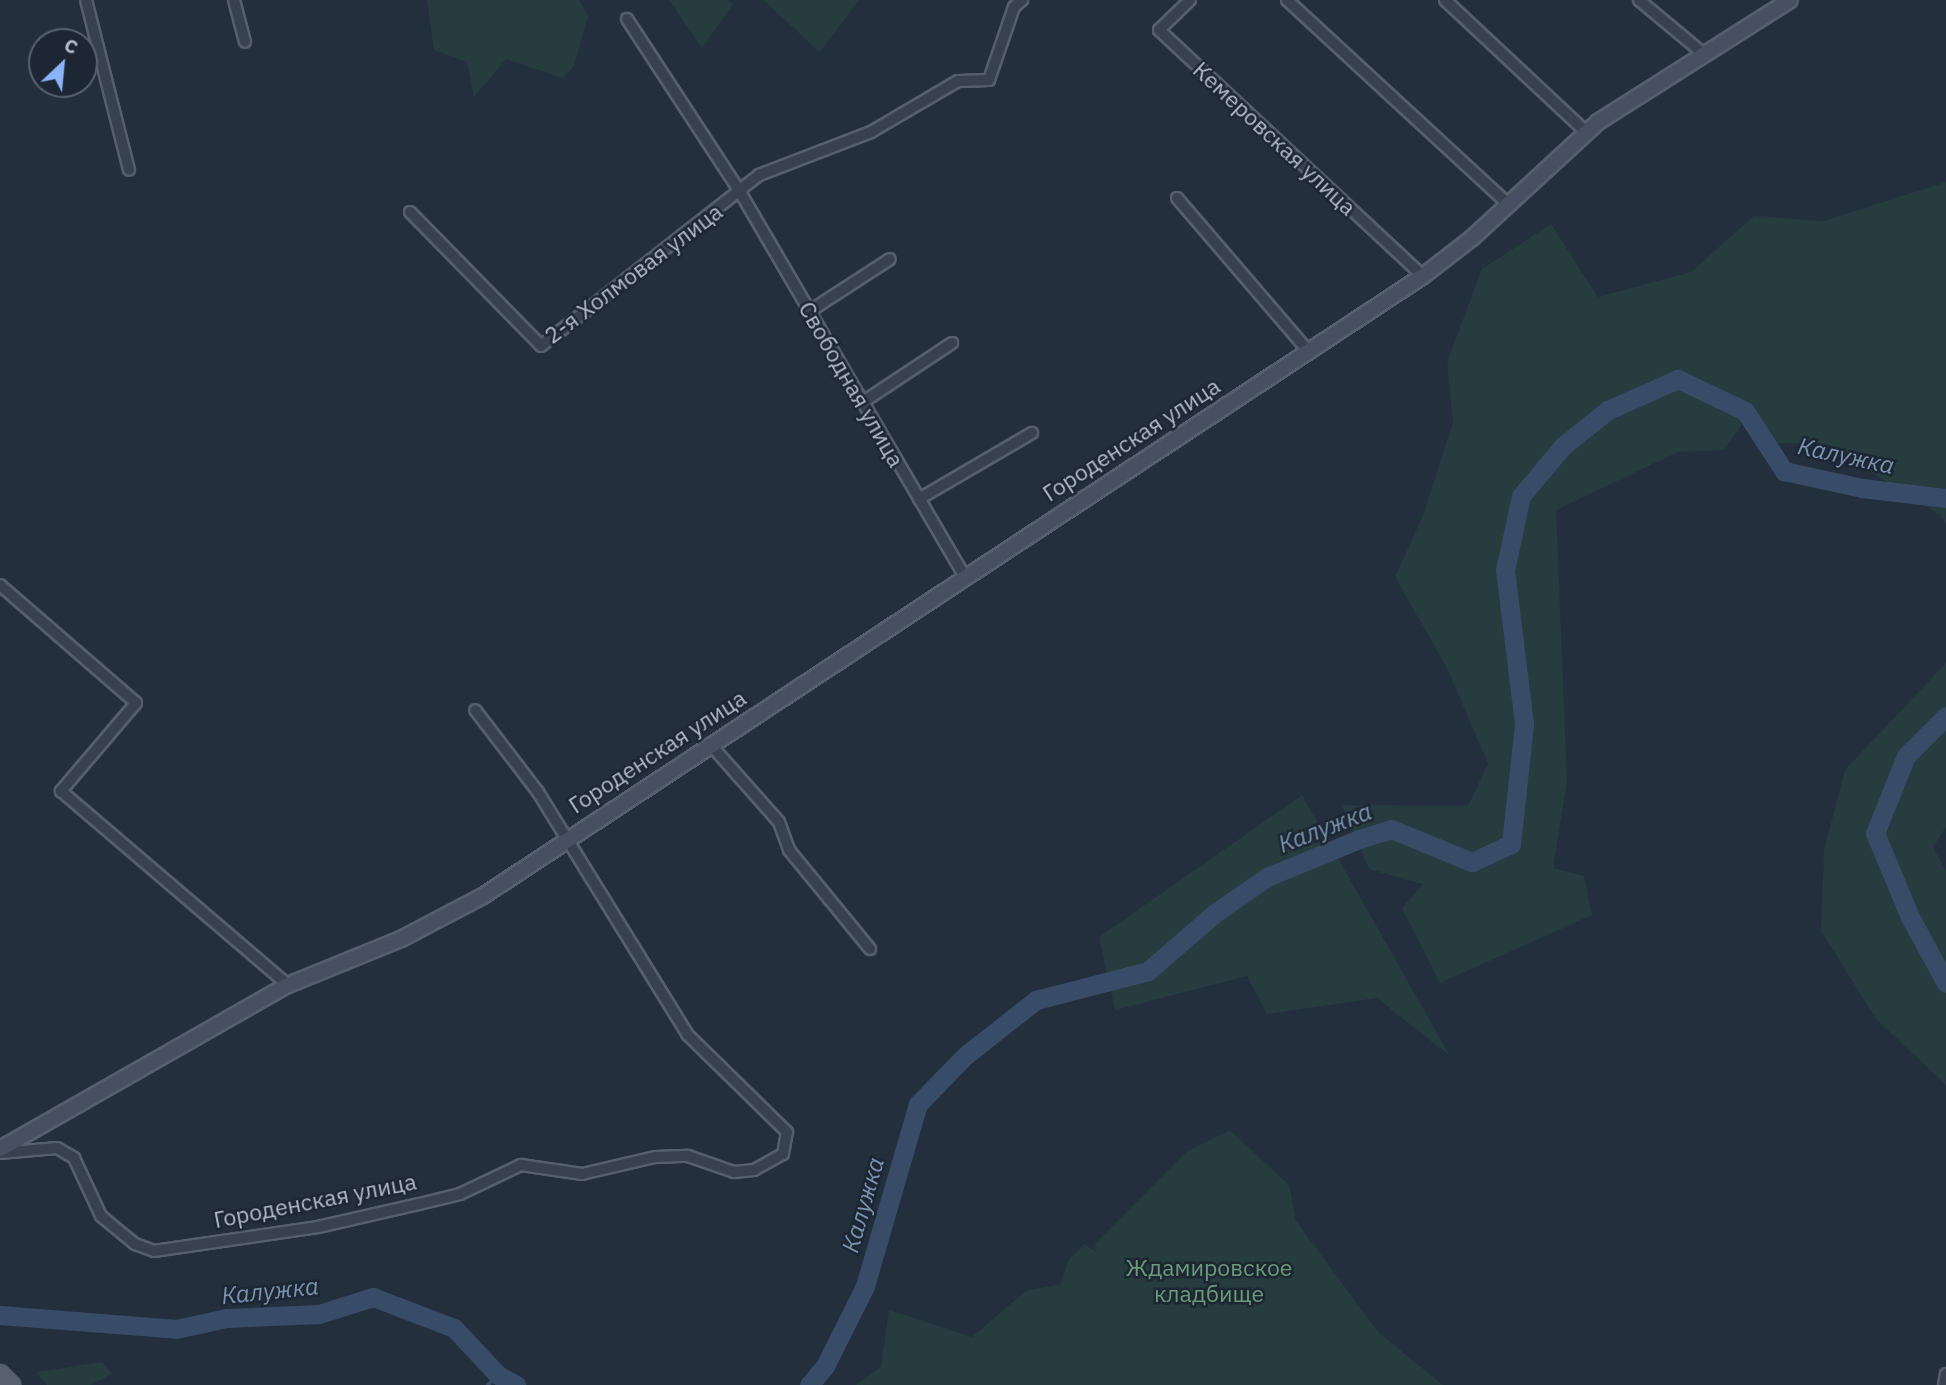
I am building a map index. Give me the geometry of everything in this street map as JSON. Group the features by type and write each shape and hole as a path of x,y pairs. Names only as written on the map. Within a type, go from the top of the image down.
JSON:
{"main road":[{"path":"0,1374 11,1385"}],"street":[{"path":"86,0 129,170"},
{"path":"234,0 246,42"},
{"path":"740,192 759,175 871,132 958,81 989,80 1014,8 1022,0"},
{"name":"Кемеровская улица","path":"1190,0 1159,30 1423,276"},
{"path":"1287,0 1507,203"},
{"path":"1445,0 1587,133"},
{"path":"1639,0 1704,55"},
{"name":"Городенская улица","path":"0,1151 288,985 412,933 483,895 964,575 1423,276 1587,133 1790,0"},
{"name":"Свободная улица","path":"627,19 740,192 964,575"},
{"name":"2-я Холмовая улица","path":"410,212 541,346 740,192"},
{"path":"1177,198 1308,351"},
{"path":"810,310 890,260"},
{"path":"863,402 952,343"},
{"path":"919,499 1032,433"},
{"path":"0,585 136,703 61,791 288,985"},
{"name":"Городенская улица","path":"0,1151 57,1148 74,1158 101,1216 135,1244 154,1251 318,1227 419,1204 460,1194 521,1165 582,1174 655,1157 688,1156 734,1172 775,1161 787,1146 787,1132 688,1035 564,840 538,792 475,710"},
{"path":"710,744 779,822 789,850 870,949"},
{"path":"1944,1385 1946,1374"}],"green space":[{"path":"427,0 579,0 588,16 574,66 563,78 506,59 474,97 467,62 434,50"},
{"path":"669,0 728,0 733,4 702,48"},
{"path":"763,0 859,0 820,52"},
{"path":"1946,182 1946,524 1940,515 1826,444 1777,443 1752,409 1724,450 1678,452 1556,510 1567,781 1553,868 1584,876 1592,915 1440,983 1402,908 1423,884 1369,869 1342,805 1468,806 1488,764 1447,668 1395,577 1424,513 1453,422 1447,362 1482,269 1551,224 1598,297 1691,272 1754,216 1824,221"},
{"path":"1946,663 1946,827 1933,847 1946,871 1946,1085 1876,1019 1821,931 1824,850 1845,770"},
{"path":"1302,795 1450,1056 1377,998 1267,1014 1247,976 1115,1010 1099,937"},
{"name":"Ждамировское кладбище","path":"1230,1130 1289,1185 1296,1221 1379,1333 1443,1385 856,1385 881,1367 889,1310 972,1337 1026,1291 1061,1284 1068,1261 1084,1244 1096,1252 1095,1244 1186,1152"},
{"path":"102,1362 112,1374 90,1385 47,1385 36,1372"}],"waterway":[{"name":"Калужка","path":"809,1385 825,1366 865,1286 918,1104 966,1055 1036,1000 1148,971 1215,913 1267,877 1359,839 1391,829 1472,862 1511,844 1524,724 1505,570 1521,496 1563,446 1608,410 1678,379 1745,411 1784,471 1862,488 1946,498"},
{"name":"Калужка","path":"1946,716 1906,756 1875,833 1910,917 1946,983"},
{"name":"Калужка","path":"0,1315 176,1329 227,1318 319,1314 373,1297 454,1328 498,1375 516,1385"},
{"path":"488,1385 498,1375"}]}
